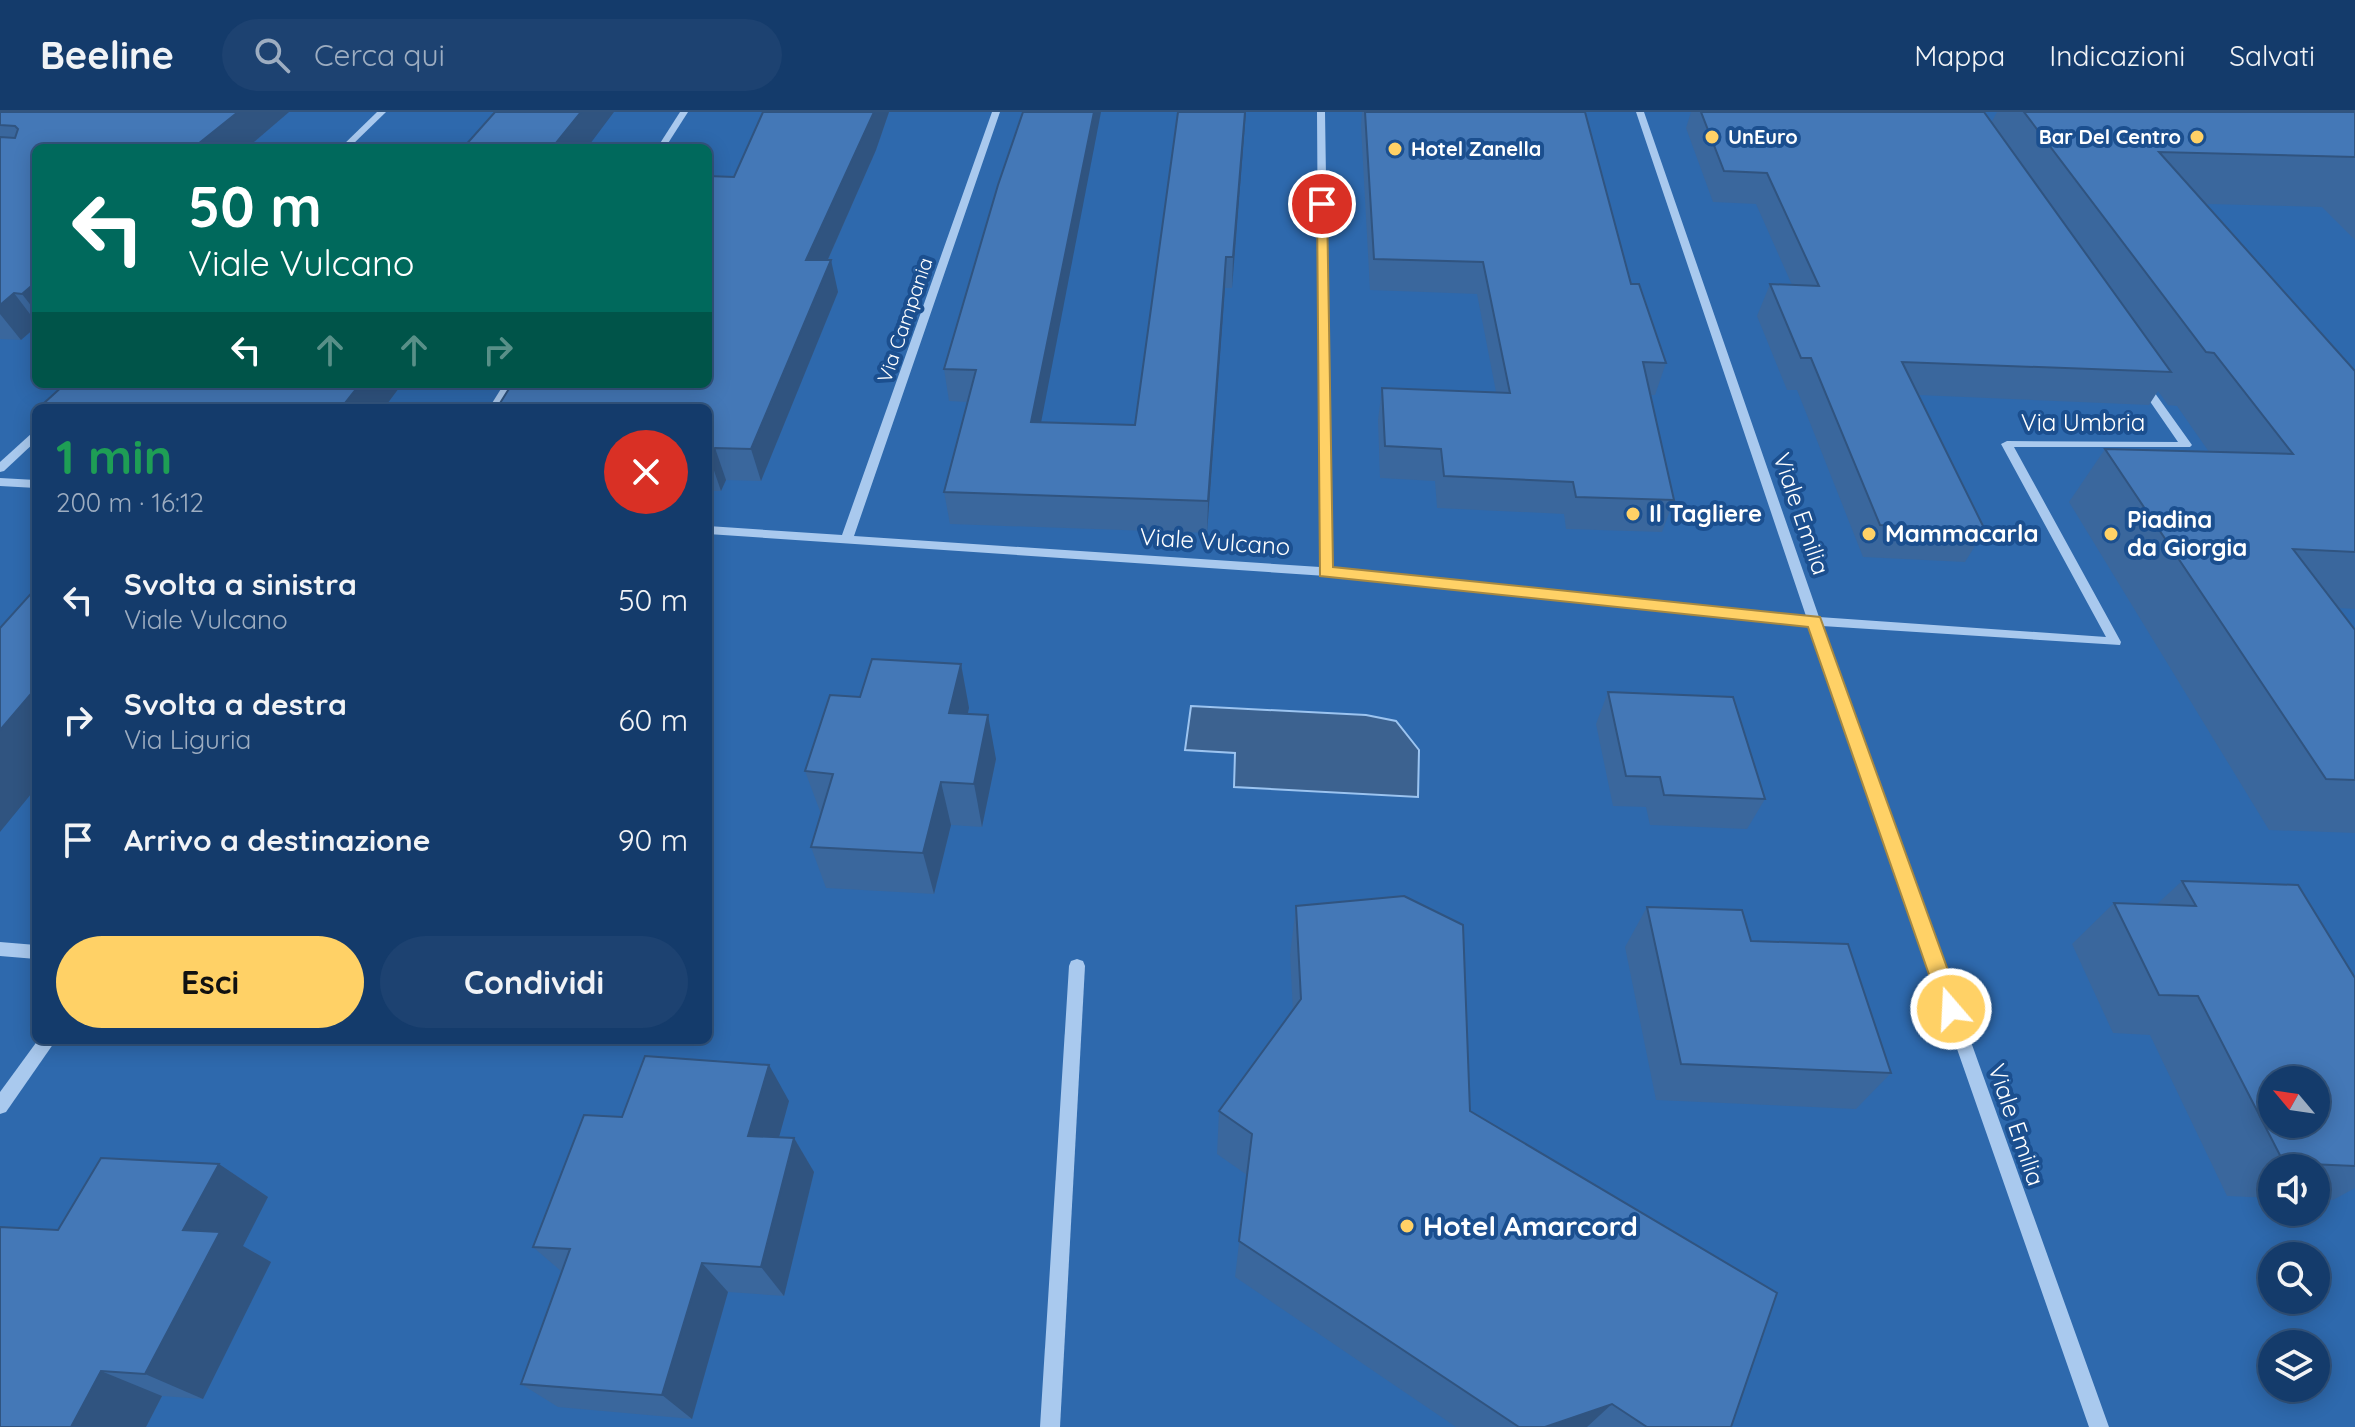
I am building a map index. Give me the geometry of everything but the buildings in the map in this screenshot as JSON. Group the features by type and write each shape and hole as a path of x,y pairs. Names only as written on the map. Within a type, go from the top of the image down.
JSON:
{"street":[{"path":"348,144 382,112"},
{"path":"664,144 684,112"},
{"name":"Via Campania","path":"847,539 996,112"},
{"path":"1321,112 1326,572"},
{"name":"Viale Emilia","path":"1640,112 1814,621 2099,1427"},
{"name":"Via Umbria","path":"1814,621 2115,642 2007,444 2186,445 2133,368"},
{"path":"0,468 32,439"},
{"path":"0,482 32,484"},
{"name":"Viale Vulcano","path":"712,530 1326,572 1814,621"},
{"path":"0,949 32,952"},
{"path":"1050,1427 1077,966"},
{"path":"0,1106 45,1044"}],"shaded area":[{"path":"0,112 2355,112 2355,1427 0,1427"},
{"path":"1191,706 1366,715 1396,721 1419,750 1418,797 1234,787 1235,753 1185,750"}],"place":[{"name":"UnEuro","path":"1712,137"},
{"name":"Bar Del Centro","path":"2197,137"},
{"name":"Hotel Zanella","path":"1395,149"},
{"name":"Il Tagliere","path":"1633,514"},
{"name":"Mammacarla","path":"1869,534"},
{"name":"Piadina da Giorgia","path":"2111,534"},
{"name":"Hotel Amarcord","path":"1407,1226"}],"route":[{"path":"1322,204 1326,572 1814,621 1951,1009"}]}
